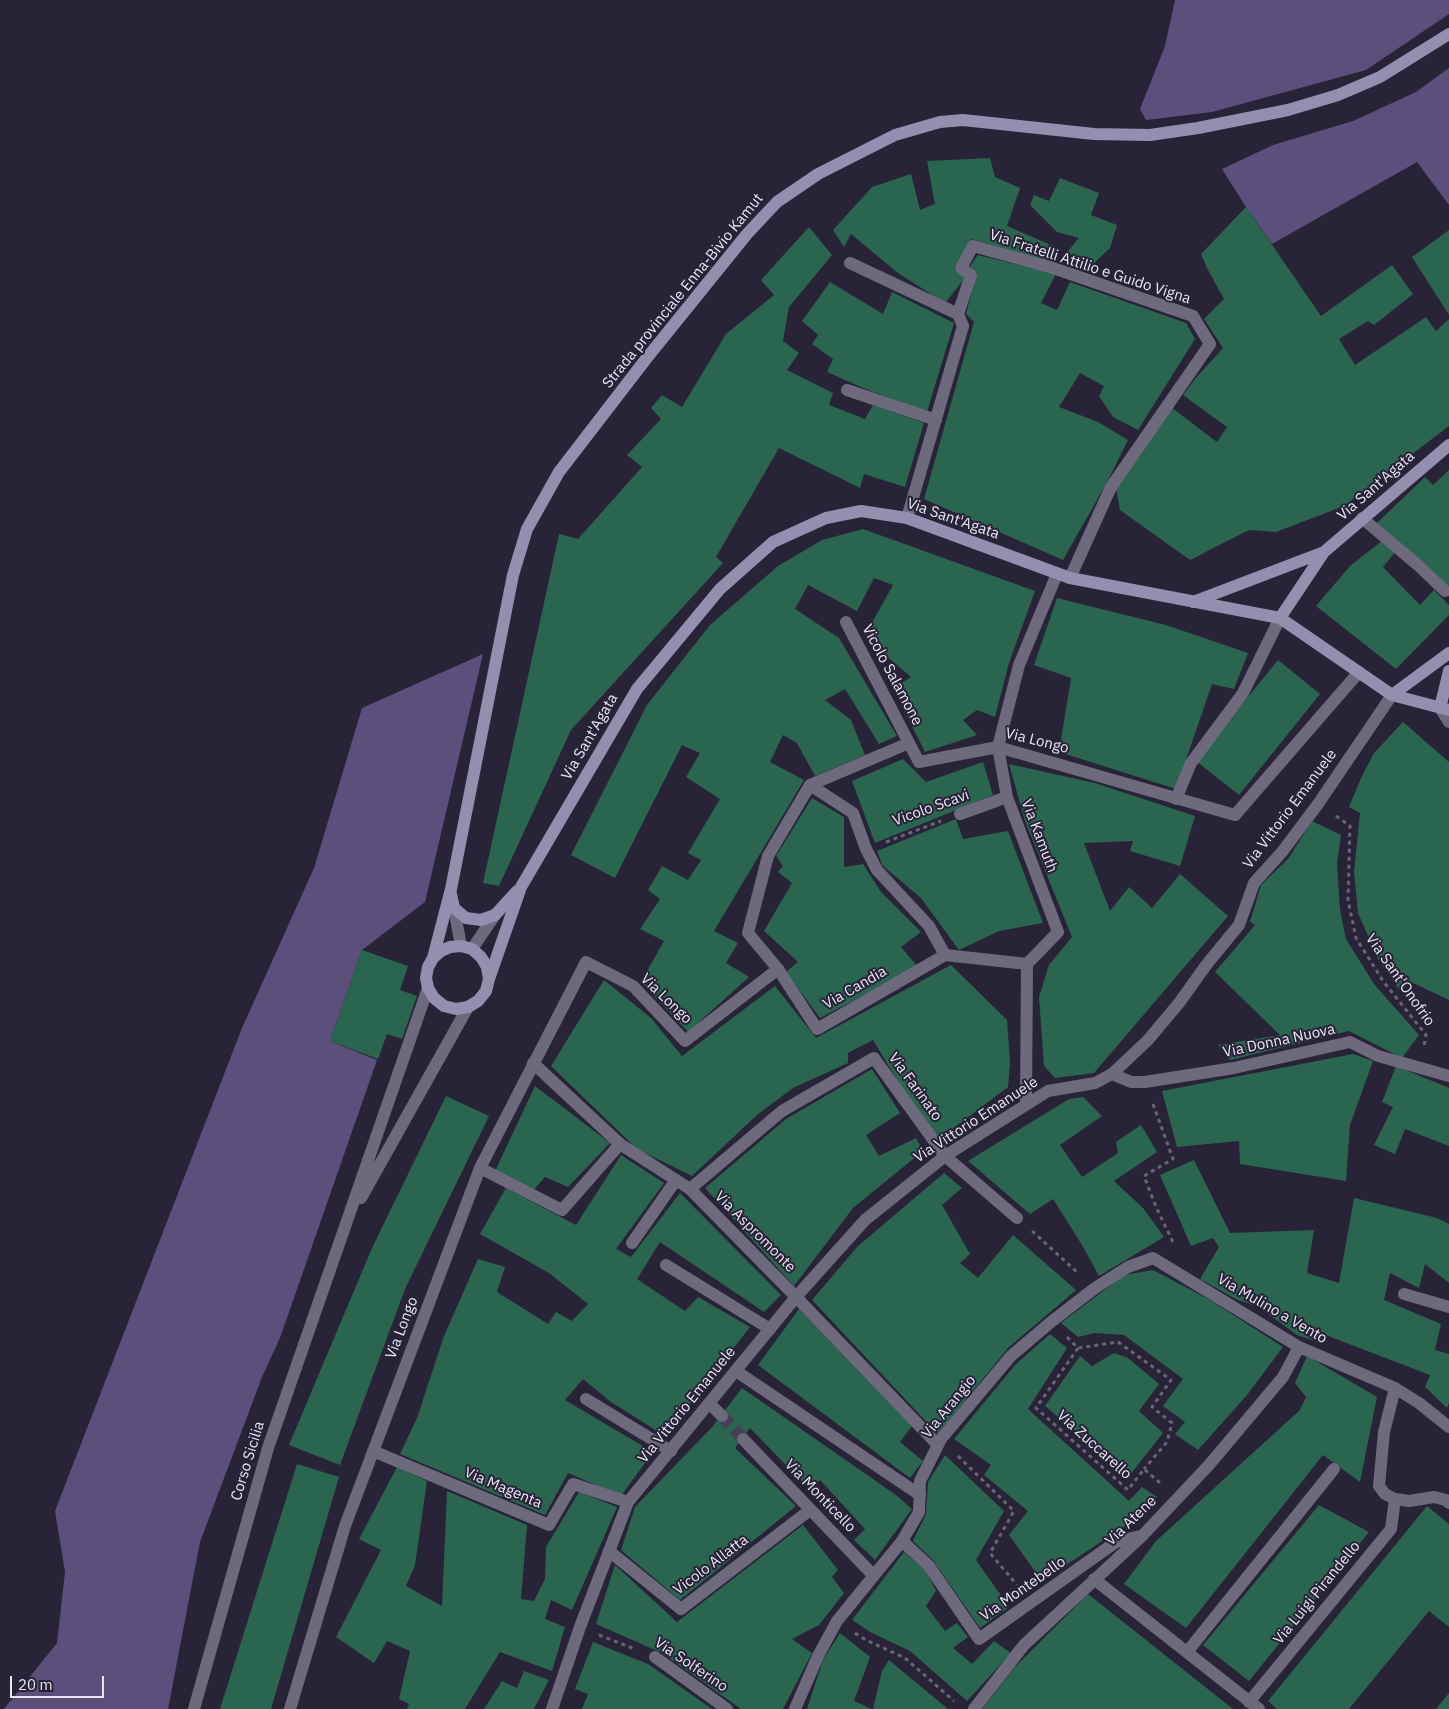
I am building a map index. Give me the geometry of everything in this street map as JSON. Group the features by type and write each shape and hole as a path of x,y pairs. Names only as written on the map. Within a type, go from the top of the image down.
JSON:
{"main road":[{"name":"Strada provinciale Enna-Bivio Kamut","path":"451,889 513,576 528,529 559,472 646,359 747,234 777,202 818,174 895,135 940,122 963,120 1094,134 1150,135 1288,110 1338,95 1380,77 1449,34"},
{"name":"Via Sant'Agata","path":"1324,552 1449,445"},
{"name":"Via Sant'Agata","path":"521,887 637,689 720,589 773,542 826,518 861,511 907,518 1070,578 1280,618"},
{"path":"1193,602 1324,552"},
{"path":"1324,552 1280,618 1392,695 1445,709 1449,671"},
{"path":"1392,695 1449,653"},
{"path":"451,889 454,908 466,918 481,920 495,915 521,887"},
{"path":"451,889 426,978 428,988 434,998 444,1006 456,1009 468,1007 478,1001 486,991 521,887"},
{"path":"433,958 441,951 450,947 466,948 481,957 487,967 489,978"}],"street":[{"name":"Via Fratelli Attilio e Guido Vigna","path":"907,518 936,420 971,275 962,268 973,246 1052,268 1193,316 1210,344 1111,487 1070,578"},
{"path":"850,263 960,320"},
{"path":"847,390 936,420"},
{"path":"1362,518 1420,567 1445,591"},
{"name":"Via Kamuth","path":"1027,964 1058,932 1007,797 998,746 1019,665 1057,574"},
{"path":"1176,799 1191,763 1243,693 1280,618"},
{"name":"Vicolo Salamone","path":"846,622 909,743"},
{"name":"Via Longo","path":"909,743 919,762 998,746 1235,815 1359,672"},
{"name":"Via Vittorio Emanuele","path":"552,1709 580,1627 628,1502 796,1297 865,1220 945,1156 1026,1103 1048,1091 1095,1083 1112,1074 1148,1040 1239,925 1254,883 1282,852 1318,804 1392,695"},
{"path":"1445,709 1449,722"},
{"path":"778,969 748,933 768,856 810,785 909,743"},
{"path":"810,785 852,813 866,849 877,870 929,926 944,956 1027,964 1026,1103"},
{"name":"Vicolo Scavi","path":"960,814 1007,797"},
{"path":"454,908 466,948"},
{"path":"466,948 495,915"},
{"name":"Via Candia","path":"778,969 818,1028 944,956"},
{"name":"Via Longo","path":"290,1709 345,1526 480,1168 586,962 633,986 685,1041 778,969"},
{"path":"346,1226 428,988"},
{"path":"346,1226 468,1007"},
{"name":"Via Donna Nuova","path":"1112,1074 1131,1082 1145,1082 1234,1068 1350,1042 1378,1056 1449,1076"},
{"name":"Via Farinato","path":"690,1189 782,1112 874,1058 945,1156 1017,1218"},
{"name":"Via Aspromonte","path":"533,1063 620,1144 690,1189 939,1442"},
{"path":"480,1168 562,1210 620,1144"},
{"path":"632,1243 676,1180"},
{"name":"Corso Sicilia","path":"194,1709 268,1448 346,1226"},
{"name":"Via Mulino a Vento","path":"1152,1258 1299,1346 1395,1388 1419,1403 1449,1427"},
{"name":"Via Arangio","path":"796,1709 818,1656 837,1621 902,1541 919,1512 920,1481 939,1442 1011,1356 1095,1288 1128,1266 1152,1258"},
{"path":"666,1265 770,1329"},
{"path":"1404,1294 1449,1307"},
{"name":"Via Atene","path":"974,1709 1024,1645 1143,1535 1209,1465 1283,1377 1299,1346"},
{"path":"736,1371 920,1495"},
{"path":"1395,1388 1384,1432 1379,1486 1385,1494 1395,1499 1409,1501 1434,1496 1449,1503"},
{"path":"586,1399 671,1451"},
{"path":"710,1404 722,1416"},
{"name":"Via Monticello","path":"743,1439 873,1575"},
{"name":"Via Magenta","path":"374,1451 549,1526 572,1484 628,1502"},
{"path":"1187,1652 1334,1468"},
{"name":"Via Luigi Pirandello","path":"1094,1579 1254,1705 1391,1529 1395,1499"},
{"name":"Vicolo Allatta","path":"609,1551 681,1610 810,1510"},
{"name":"Via Montebello","path":"902,1541 929,1566 980,1639 1116,1542 1143,1535"},
{"name":"Via Solferino","path":"655,1657 726,1709"}],"path":[{"name":"Via Sant'Onofrio","path":"1318,804 1350,826 1348,900 1356,938 1383,981 1426,1035 1421,1067"},
{"name":"Vicolo Scavi","path":"866,849 960,814"},
{"path":"1145,1082 1173,1160 1144,1176 1156,1207 1178,1252 1166,1266"},
{"path":"1017,1218 1095,1288"},
{"path":"1051,1322 1078,1348 1118,1342 1171,1380 1152,1407 1172,1423 1168,1442 1144,1469"},
{"name":"Via Zuccarello","path":"1078,1348 1036,1408 1128,1490 1144,1469 1158,1482 1165,1476"},
{"path":"939,1442 1014,1511 990,1554 1032,1603"},
{"path":"837,1621 866,1640 904,1658 957,1703"},
{"name":"Via Solferino","path":"580,1627 655,1657"}],"shaded area":[{"path":"1175,0 1449,0 1449,14 1366,70 1212,112 1146,120 1140,109 1165,46"},
{"path":"1449,68 1449,205 1417,162 1272,244 1222,169 1273,145 1353,121 1416,92"},
{"path":"483,654 425,902 362,950 330,1041 377,1060 280,1338 262,1377 200,1542 168,1709 4,1709 57,1643 65,1572 55,1511 242,1028 314,868 362,708"}],"building":[{"path":"990,158 995,177 1020,188 1007,226 1058,248 1054,264 972,239 954,269 965,278 945,303 898,273 851,234 844,247 833,230 872,187 911,174 920,210 935,204 927,161"},
{"path":"1060,178 1099,193 1091,215 1117,225 1110,248 1090,267 1067,252 1079,238 1057,232 1030,205 1034,195 1049,201"},
{"path":"1246,207 1321,316 1392,265 1413,294 1374,325 1368,321 1339,339 1355,365 1426,317 1436,331 1449,319 1449,426 1344,506 1276,532 1249,530 1190,560 1120,510 1116,489 1172,408 1217,442 1227,427 1183,395 1223,348 1204,319 1224,299 1201,254"},
{"path":"809,227 832,255 789,307 783,341 799,353 787,370 833,393 829,405 865,419 873,405 924,423 905,487 864,474 860,488 779,448 716,557 723,563 571,730 499,886 483,883 559,534 578,539 642,467 627,455 661,419 651,408 662,395 682,407 726,334 774,295 761,280"},
{"path":"1449,230 1449,315 1412,257"},
{"path":"978,255 1056,274 1041,303 1057,310 1070,282 1186,323 1195,339 1138,430 1113,417 1099,396 1104,386 1080,373 1059,407 1098,422 1128,440 1106,484 1063,560 924,499 974,322 966,314 977,273 970,266"},
{"path":"830,282 883,314 892,292 954,323 927,412 827,372 833,359 812,344 818,335 802,321"},
{"path":"1449,470 1449,589 1376,524 1425,477 1433,485"},
{"path":"863,529 1035,591 1009,663 995,717 977,710 963,720 977,735 925,752 893,688 911,677 883,653 867,632 893,585 874,578 857,611 808,585 795,609 839,638 897,736 879,744 845,689 825,700 851,720 865,755 815,776 797,743 783,735 770,762 804,780 714,931 738,943 726,963 749,977 688,1032 641,982 664,941 640,929 660,899 648,890 662,866 688,880 701,860 688,853 720,799 686,777 700,753 682,745 615,878 571,855 647,705 710,625 778,566 822,540"},
{"path":"1383,540 1396,551 1383,567 1420,605 1434,590 1449,605 1449,615 1396,669 1316,606 1350,566"},
{"path":"1057,598 1166,625 1248,653 1234,689 1212,684 1176,789 1059,752 1071,678 1034,665"},
{"path":"1278,660 1320,694 1239,795 1196,761"},
{"path":"1403,722 1449,762 1449,1000 1409,981 1401,992 1378,959 1358,913 1354,872 1360,813 1349,807 1374,753"},
{"path":"903,759 926,782 983,762 993,795 875,843 852,781"},
{"path":"1009,764 1095,783 1195,816 1180,866 1130,851 1133,841 1084,843 1110,911 1129,887 1152,908 1180,874 1228,916 1094,1073 1055,1078 1044,1066 1039,997 1049,965 1072,937 1025,821"},
{"path":"812,798 844,817 844,867 863,864 881,892 921,932 901,947 918,967 820,1018 786,972 798,962 764,931 792,883 778,872 783,866 776,856"},
{"path":"956,819 963,839 1008,831 1043,923 999,931 959,950 921,898 882,865 877,851"},
{"path":"1312,821 1341,835 1337,863 1340,910 1346,939 1374,984 1419,1035 1402,1058 1349,1031 1230,1060 1218,1045 1280,1035 1215,972 1255,925 1250,922 1261,885 1288,859"},
{"path":"362,950 408,966 400,990 417,996 402,1039 387,1034 378,1059 330,1041"},
{"path":"951,965 1007,1020 1010,1063 1008,1087 939,1139 908,1098 873,1040 848,1053 848,1063 793,1088 757,1115 692,1176 637,1149 551,1066 604,980 651,1018 682,1056 775,986 816,1038"},
{"path":"1353,1054 1373,1061 1350,1125 1346,1181 1240,1164 1239,1141 1177,1147 1162,1091"},
{"path":"1396,1066 1449,1088 1449,1146 1405,1129 1395,1154 1374,1145 1393,1107 1382,1102"},
{"path":"872,1069 900,1113 866,1135 879,1156 916,1138 923,1151 853,1208 794,1286 705,1188 786,1119"},
{"path":"535,1086 610,1143 568,1187 545,1177 533,1191 495,1171"},
{"path":"446,1096 489,1116 405,1289 340,1465 289,1445 372,1248"},
{"path":"1083,1097 1102,1116 1060,1145 1082,1177 1118,1153 1116,1142 1141,1125 1157,1152 1114,1181 1143,1208 1164,1237 1099,1276 1053,1199 1030,1214 968,1161 1069,1099"},
{"path":"621,1155 664,1183 616,1249 631,1257 680,1193 781,1295 764,1312 660,1242 637,1279 685,1311 698,1297 750,1327 665,1436 611,1402 583,1379 565,1400 653,1452 621,1496 568,1473 545,1515 400,1454 417,1418 444,1336 478,1259 505,1267 497,1292 548,1324 556,1312 572,1321 588,1304 549,1273 480,1234 506,1188 576,1225"},
{"path":"1194,1160 1230,1233 1314,1230 1307,1273 1339,1283 1354,1198 1437,1218 1449,1224 1449,1283 1425,1264 1419,1288 1390,1273 1384,1300 1441,1324 1435,1350 1449,1354 1449,1403 1447,1408 1425,1387 1430,1375 1323,1334 1321,1343 1297,1335 1260,1308 1236,1299 1200,1279 1219,1247 1213,1238 1191,1246 1160,1175"},
{"path":"944,1173 962,1188 942,1205 970,1254 960,1263 978,1278 1013,1235 1076,1290 1008,1348 938,1434 812,1300 857,1247"},
{"path":"1153,1270 1210,1300 1283,1347 1247,1395 1198,1450 1175,1434 1185,1422 1163,1406 1183,1379 1124,1335 1095,1333 1078,1337 1061,1323 1124,1275"},
{"path":"799,1309 912,1426 900,1442 923,1461 910,1478 758,1365"},
{"path":"1050,1334 1067,1348 1028,1409 1129,1501 1142,1487 1157,1497 1134,1520 1042,1581 1009,1535 1028,1511 984,1475 991,1465 954,1439 1016,1364"},
{"path":"1114,1353 1128,1358 1159,1384 1139,1411 1163,1433 1129,1476 1045,1406 1080,1356 1092,1366"},
{"path":"1307,1356 1377,1397 1360,1482 1323,1455 1186,1628 1124,1584 1156,1541 1300,1410 1306,1397 1295,1383"},
{"path":"742,1388 896,1495 912,1509 875,1560 854,1540 865,1529 820,1480 811,1491 750,1428 735,1448 796,1506 680,1600 621,1550 635,1507 713,1426"},
{"path":"945,1455 1004,1511 976,1560 1009,1607 980,1628 933,1560 913,1541 926,1514 928,1482"},
{"path":"297,1464 339,1477 271,1709 220,1709"},
{"path":"397,1467 427,1481 415,1565 406,1586 442,1606 447,1491 527,1525 521,1599 534,1601 545,1579 546,1547 579,1492 617,1507 572,1610 551,1600 545,1619 565,1627 552,1671 500,1652 465,1709 407,1709 409,1704 399,1699 410,1651 387,1641 374,1663 336,1637 381,1550 359,1539"},
{"path":"1319,1505 1369,1532 1249,1681 1203,1645"},
{"path":"1427,1506 1449,1524 1449,1627 1429,1611 1349,1709 1277,1709 1268,1701"},
{"path":"803,1525 838,1570 832,1577 844,1593 819,1625 792,1639 812,1653 783,1709 741,1709 662,1653 596,1624 615,1565 677,1622"},
{"path":"904,1552 926,1571 936,1591 926,1606 945,1631 957,1623 968,1637 953,1648 972,1664 994,1641 1011,1653 967,1701 910,1651 872,1633 852,1620"},
{"path":"1088,1594 1233,1709 982,1709 1014,1668"},
{"path":"840,1633 870,1657 854,1701 872,1709 807,1709 823,1660"},
{"path":"593,1642 648,1664 712,1709 582,1709 588,1694 575,1689"},
{"path":"889,1660 948,1709 873,1709 882,1671"},
{"path":"524,1671 549,1680 534,1709 484,1709 502,1681 517,1688"},
{"path":"1449,1693 1449,1709 1436,1709"}],"tunnel":[{"path":"722,1416 743,1439"}]}
